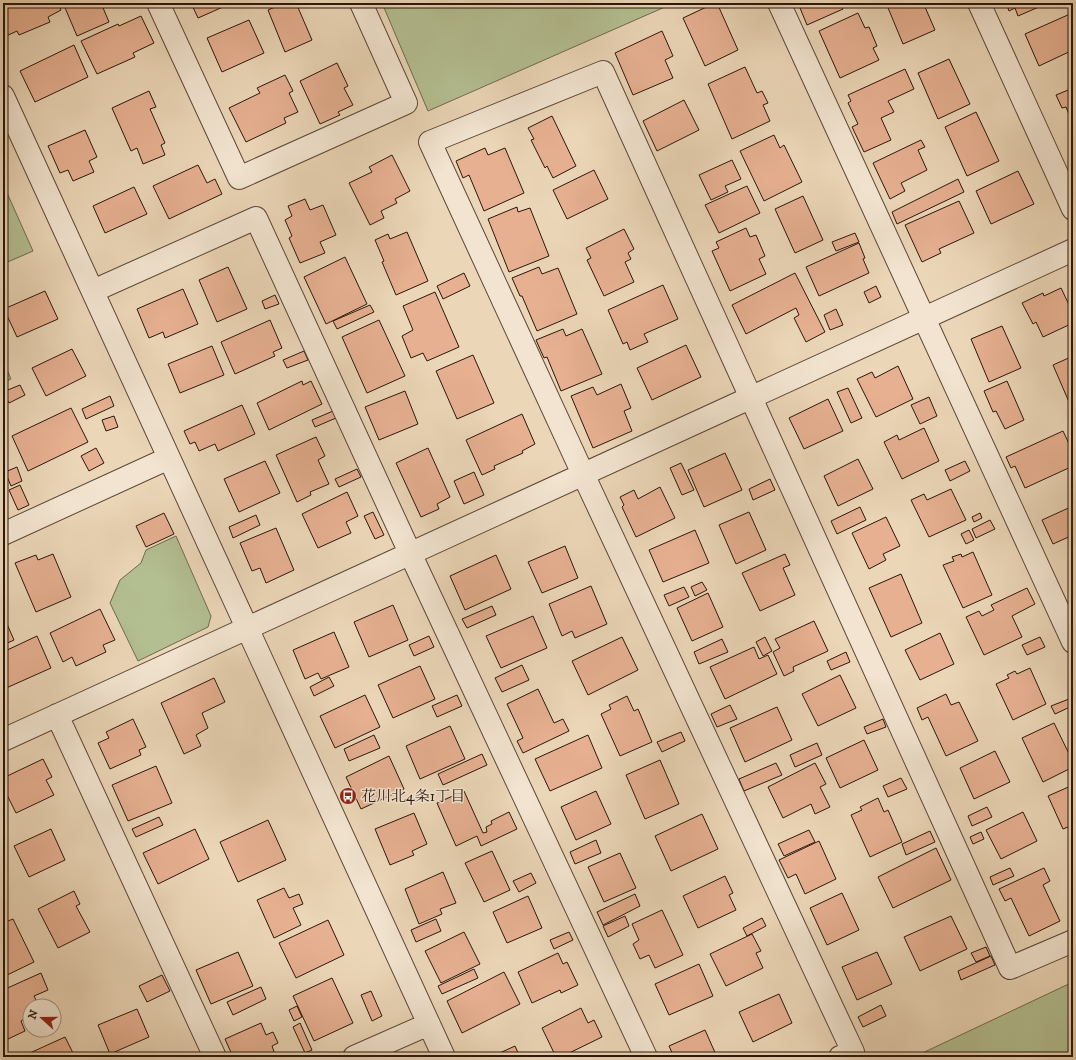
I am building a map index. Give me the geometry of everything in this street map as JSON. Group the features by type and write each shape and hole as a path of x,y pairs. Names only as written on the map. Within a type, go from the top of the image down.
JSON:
{"street":[{"path":"158,3 239,178 406,103 361,3"},
{"path":"779,3 1073,642"},
{"path":"979,3 1073,209"},
{"path":"840,1057 853,1052 583,474 430,142 603,72 1010,968 1073,940"},
{"path":"3,96 248,627 444,1057"},
{"path":"93,291 256,218 410,553 646,1057"},
{"path":"3,740 1073,250"},
{"path":"3,534 170,458"},
{"path":"57,715 214,1057"},
{"path":"354,1057 429,1024"}],"green space":[{"path":"382,3 674,3 428,111"},
{"path":"3,184 33,251 3,264"},
{"path":"3,360 11,379 3,383"},
{"path":"176,536 211,616 208,627 138,661 110,603 120,580 141,563 146,550"},
{"path":"1073,982 1073,1057 914,1057"}],"building":[{"path":"3,3 58,3 61,10 48,17 50,22 19,35 17,31 4,37"},
{"path":"63,3 101,3 109,22 77,36"},
{"path":"191,3 232,3 198,18"},
{"path":"284,3 296,3 312,40 285,52 268,10"},
{"path":"717,3 738,50 705,66 683,18"},
{"path":"798,3 841,3 843,9 807,25"},
{"path":"886,3 928,3 929,5 925,7 935,30 903,44"},
{"path":"1006,3 1048,3 1018,16 1015,8 1009,11"},
{"path":"858,13 865,28 869,27 877,46 873,48 879,60 840,78 819,31"},
{"path":"1070,14 1073,20 1073,50 1039,66 1025,34"},
{"path":"141,16 154,43 133,53 135,57 97,74 81,41 118,24 119,26"},
{"path":"249,20 264,53 222,72 207,38"},
{"path":"662,31 673,56 665,60 673,78 633,95 615,53"},
{"path":"74,45 88,77 35,102 20,71"},
{"path":"949,59 970,104 938,119 918,73"},
{"path":"337,63 348,86 344,88 353,105 338,112 340,115 320,124 300,81"},
{"path":"745,67 757,93 762,91 768,103 763,105 770,121 732,139 708,84"},
{"path":"905,69 914,89 888,101 894,112 881,118 891,140 864,152 852,127 858,124 848,103 851,101 848,95"},
{"path":"285,75 293,91 289,93 298,112 284,118 286,123 246,142 229,108 260,93 257,88"},
{"path":"1073,88 1072,122 1066,107 1062,108 1056,95"},
{"path":"149,91 156,107 150,109 165,143 161,145 165,155 143,164 137,148 131,151 112,108"},
{"path":"684,100 699,130 657,151 643,121"},
{"path":"976,112 999,161 967,176 945,127"},
{"path":"552,116 576,166 553,178 547,166 545,168 531,140 534,139 528,128"},
{"path":"85,130 97,157 89,161 94,172 73,181 68,170 60,173 48,146"},
{"path":"774,135 780,148 784,145 802,182 764,201 740,151"},
{"path":"921,140 925,147 918,150 927,170 901,183 905,191 890,199 873,163"},
{"path":"485,148 488,155 505,148 524,193 484,211 469,175 463,178 456,161"},
{"path":"392,155 410,191 395,199 397,203 381,211 384,218 370,225 349,183 372,172 369,167"},
{"path":"732,160 741,179 725,186 728,192 711,200 699,175"},
{"path":"198,165 207,183 215,179 222,194 169,219 153,186"},
{"path":"594,170 608,199 567,219 553,190"},
{"path":"1018,171 1034,204 991,224 976,191"},
{"path":"958,179 964,192 897,224 892,212"},
{"path":"747,186 760,213 719,233 705,205"},
{"path":"134,187 147,214 105,233 93,206"},
{"path":"803,196 823,240 795,253 775,209"},
{"path":"305,199 310,210 323,205 336,235 320,242 325,253 300,263 289,238 292,236 285,220 292,216 288,206"},
{"path":"959,201 974,233 939,249 941,253 922,262 905,225"},
{"path":"517,207 518,212 530,208 549,256 509,272 488,219"},
{"path":"746,228 750,237 756,235 765,256 759,259 766,274 730,291 712,251 719,248 716,242"},
{"path":"624,229 634,249 628,253 631,259 625,262 634,282 604,296 587,260 591,258 586,248"},
{"path":"407,232 428,281 396,295 382,262 384,261 375,240 388,234 390,239"},
{"path":"855,233 859,242 836,251 832,242"},
{"path":"859,243 865,258 863,259 869,273 819,296 806,267"},
{"path":"345,257 367,304 326,324 304,277"},
{"path":"228,267 247,309 217,322 199,280"},
{"path":"539,267 542,274 558,268 577,314 537,331 522,296 520,296 512,278"},
{"path":"464,273 470,286 443,299 437,286"},
{"path":"795,273 825,332 806,342 794,318 799,315 796,308 746,334 732,305"},
{"path":"663,285 678,319 644,334 648,342 630,350 627,342 623,344 608,310"},
{"path":"876,286 881,297 869,303 864,292"},
{"path":"1061,288 1073,313 1073,323 1043,337 1036,322 1033,324 1022,303 1043,293 1044,296"},
{"path":"183,289 198,324 165,338 163,332 149,338 137,309"},
{"path":"45,291 58,319 17,337 4,309"},
{"path":"435,292 459,347 427,361 423,353 411,358 402,336 413,330 403,306"},
{"path":"275,295 279,304 265,309 262,301"},
{"path":"370,305 374,312 337,329 333,321"},
{"path":"836,309 843,325 830,330 824,315"},
{"path":"270,320 282,348 273,352 275,356 235,374 221,342"},
{"path":"379,320 405,376 367,393 342,337"},
{"path":"1002,326 1021,368 989,382 971,339"},
{"path":"563,329 566,336 582,329 602,374 561,391 547,357 544,358 536,340"},
{"path":"686,345 701,377 652,400 637,368"},
{"path":"212,346 224,375 180,393 168,364"},
{"path":"72,349 86,376 46,396 32,368"},
{"path":"304,351 308,360 287,368 283,360"},
{"path":"473,355 494,403 457,419 436,371"},
{"path":"1073,356 1073,400 1069,402 1053,365"},
{"path":"898,366 913,399 876,417 857,379 872,372 875,378"},
{"path":"302,381 303,385 311,381 322,404 269,430 257,403"},
{"path":"1007,381 1024,420 1005,429 996,411 993,412 984,391"},
{"path":"621,384 631,408 624,411 632,431 593,448 571,396 593,387 597,395"},
{"path":"20,385 25,395 9,403 3,392"},
{"path":"848,388 862,418 851,423 837,392"},
{"path":"405,391 418,424 379,440 365,407"},
{"path":"110,396 114,406 86,419 82,409"},
{"path":"929,397 937,416 920,424 911,405"},
{"path":"828,399 843,431 804,449 789,418"},
{"path":"242,405 255,434 218,451 215,444 199,451 195,442 190,444 184,431"},
{"path":"71,408 88,442 28,471 12,436"},
{"path":"333,411 336,418 315,427 312,420"},
{"path":"522,414 535,444 522,451 523,453 494,466 495,469 482,475 466,440"},
{"path":"114,416 118,427 106,431 102,420"},
{"path":"924,428 939,461 902,479 884,442 897,435 899,440"},
{"path":"1063,431 1073,452 1073,466 1025,488 1015,466 1011,468 1006,457"},
{"path":"316,437 325,456 318,460 329,484 310,492 311,495 297,502 276,455"},
{"path":"96,448 104,463 89,471 81,456"},
{"path":"428,448 450,497 437,504 439,509 421,517 396,463"},
{"path":"725,453 742,490 704,507 688,470"},
{"path":"858,459 873,489 838,506 824,476"},
{"path":"265,461 280,493 239,512 224,479"},
{"path":"965,461 970,471 950,481 945,470"},
{"path":"681,463 694,490 682,495 670,468"},
{"path":"17,467 22,481 11,486 5,472"},
{"path":"357,469 361,477 339,487 335,479"},
{"path":"474,472 484,495 464,504 454,481"},
{"path":"770,479 775,490 753,500 749,489"},
{"path":"20,485 29,505 18,510 9,490"},
{"path":"660,487 675,518 636,537 622,507 624,505 620,497 634,490 638,499"},
{"path":"951,489 966,520 929,537 911,500 924,494 927,500"},
{"path":"347,492 358,516 346,522 351,533 318,548 302,514"},
{"path":"1073,506 1073,535 1053,544 1042,520"},
{"path":"860,507 866,520 837,534 831,521"},
{"path":"373,512 384,535 375,539 364,516"},
{"path":"749,512 766,550 736,564 719,525"},
{"path":"164,513 174,534 146,547 136,526"},
{"path":"980,513 982,518 974,522 972,517"},
{"path":"256,515 260,525 233,538 229,527"},
{"path":"886,517 900,546 883,554 886,560 869,569 852,533"},
{"path":"990,520 995,529 976,538 972,529"},
{"path":"276,528 294,570 266,583 260,568 252,571 240,543"},
{"path":"695,530 709,563 663,582 649,550"},
{"path":"969,530 974,540 966,544 961,534"},
{"path":"565,546 578,578 542,593 528,562"},
{"path":"973,552 992,595 963,608 943,565 954,561 952,557 961,554 962,557"},
{"path":"53,554 71,597 36,612 15,563 36,555 38,560"},
{"path":"785,554 790,565 783,568 795,595 760,611 742,573"},
{"path":"496,555 511,589 465,610 450,576"},
{"path":"901,574 922,623 891,637 869,588"},
{"path":"702,582 707,590 695,596 691,587"},
{"path":"591,586 607,624 575,638 572,631 562,636 549,604"},
{"path":"684,587 689,597 669,606 664,595"},
{"path":"1027,588 1035,604 1012,616 1022,637 984,655 966,617 979,611 982,616 994,610 991,605"},
{"path":"708,593 723,627 692,641 677,608"},
{"path":"393,605 408,640 369,657 354,622"},
{"path":"492,606 496,615 467,628 462,619"},
{"path":"100,609 115,640 103,645 106,652 76,666 72,657 63,662 50,633"},
{"path":"3,615 14,640 3,645"},
{"path":"533,616 547,648 501,668 486,636"},
{"path":"814,621 828,651 793,667 794,671 784,676 773,652 780,648 775,639"},
{"path":"334,632 349,667 321,679 318,673 305,679 293,650"},
{"path":"940,633 954,664 920,680 905,650"},
{"path":"37,636 51,668 4,689 3,652"},
{"path":"429,636 434,647 414,656 409,645"},
{"path":"622,637 638,670 588,695 572,661"},
{"path":"765,637 772,651 763,656 756,642"},
{"path":"1040,637 1045,647 1027,655 1022,645"},
{"path":"722,639 728,652 699,664 694,652"},
{"path":"754,647 759,659 768,655 777,674 725,699 710,667"},
{"path":"846,652 850,662 831,670 827,661"},
{"path":"522,665 529,680 502,692 495,678"},
{"path":"420,666 435,699 393,718 378,685"},
{"path":"1030,668 1046,704 1013,720 996,684 1009,678 1007,675 1015,671 1017,674"},
{"path":"840,675 856,708 818,726 802,694"},
{"path":"329,677 334,686 314,696 310,687"},
{"path":"214,678 225,702 202,713 208,728 196,735 201,746 184,754 161,703"},
{"path":"538,689 554,723 563,719 569,731 523,753 517,741 523,738 507,704"},
{"path":"946,694 951,705 959,702 978,741 946,756 928,717 922,720 917,708"},
{"path":"365,695 380,727 335,748 320,716"},
{"path":"457,695 462,706 437,717 432,706"},
{"path":"627,696 634,711 638,709 652,742 620,756 601,714 611,709 609,705"},
{"path":"1069,699 1072,706 1055,714 1051,706"},
{"path":"730,705 737,719 717,727 711,714"},
{"path":"777,707 792,740 745,762 730,728"},
{"path":"133,719 146,747 139,750 141,755 110,769 98,743 109,738 106,732"},
{"path":"883,719 886,727 867,734 864,727"},
{"path":"1054,723 1073,762 1073,767 1043,782 1022,738"},
{"path":"450,726 465,759 420,779 406,746"},
{"path":"681,732 685,741 662,752 657,742"},
{"path":"374,735 380,748 349,761 344,749"},
{"path":"588,735 602,768 550,791 535,759"},
{"path":"864,740 878,770 840,788 826,758"},
{"path":"817,743 822,755 795,767 790,755"},
{"path":"995,751 1010,782 974,799 960,768"},
{"path":"482,754 487,765 443,785 438,774"},
{"path":"389,756 404,789 361,809 346,777"},
{"path":"43,759 52,777 46,780 54,795 16,813 3,787 3,778"},
{"path":"660,760 679,804 645,819 626,775"},
{"path":"776,763 782,775 744,791 739,779"},
{"path":"815,763 826,784 820,787 830,807 815,814 811,804 783,818 768,787"},
{"path":"156,766 172,803 128,821 112,785"},
{"path":"901,778 907,789 888,797 883,786"},
{"path":"1073,785 1073,825 1063,829 1048,796"},
{"path":"464,791 483,833 487,832 486,827 492,824 491,821 509,812 517,829 481,846 477,836 456,846 437,803"},
{"path":"596,791 611,824 576,840 561,807"},
{"path":"878,798 884,812 888,810 902,842 870,857 851,815 862,810 860,807"},
{"path":"987,807 992,817 972,826 968,816"},
{"path":"1023,812 1037,841 1001,859 986,830"},
{"path":"414,813 427,844 412,851 414,855 390,865 375,829"},
{"path":"702,814 718,849 671,871 655,836"},
{"path":"159,817 163,825 136,837 132,829"},
{"path":"268,820 286,860 238,882 220,842"},
{"path":"51,829 65,860 29,877 14,846"},
{"path":"195,829 209,859 158,884 143,853"},
{"path":"809,830 815,842 784,856 778,844"},
{"path":"930,831 935,842 906,855 902,844"},
{"path":"981,832 984,839 973,844 970,837"},
{"path":"596,840 601,853 575,864 570,852"},
{"path":"819,841 836,879 805,894 796,874 788,878 779,860"},
{"path":"936,848 951,880 893,908 878,877"},
{"path":"492,851 510,890 484,902 465,863"},
{"path":"620,853 636,888 604,902 588,867"},
{"path":"1010,868 1014,876 993,885 990,877"},
{"path":"1044,868 1050,881 1043,885 1060,921 1029,936 1011,898 1005,901 999,889"},
{"path":"443,872 456,903 440,909 442,914 419,924 405,889"},
{"path":"531,873 536,883 519,892 513,881"},
{"path":"725,876 733,893 729,895 736,910 698,928 683,896"},
{"path":"284,888 289,898 299,894 303,904 293,908 301,925 274,938 257,900"},
{"path":"74,891 80,904 76,906 90,932 58,948 38,909"},
{"path":"842,893 859,930 827,945 810,908"},
{"path":"635,894 640,906 603,925 597,912"},
{"path":"528,896 542,928 507,943 493,912"},
{"path":"662,910 683,955 655,968 649,955 640,959 633,944 639,940 632,924"},
{"path":"625,916 629,926 608,937 603,926"},
{"path":"951,916 967,949 920,971 904,937"},
{"path":"762,918 766,926 747,936 743,928"},
{"path":"13,919 34,962 3,977 3,923"},
{"path":"436,919 441,931 416,942 411,930"},
{"path":"328,920 344,955 296,978 279,943"},
{"path":"464,932 480,964 441,983 425,951"},
{"path":"569,932 573,940 554,949 550,940"},
{"path":"752,934 761,951 756,953 763,968 726,986 710,954"},
{"path":"986,947 990,956 976,962 971,953"},
{"path":"238,952 253,986 211,1004 196,970"},
{"path":"877,952 892,984 857,1000 842,967"},
{"path":"558,953 563,964 567,962 578,985 561,993 560,990 532,1003 518,972"},
{"path":"991,956 995,965 961,980 958,971"},
{"path":"699,964 713,996 669,1015 655,984"},
{"path":"474,969 478,978 442,994 438,986"},
{"path":"504,972 520,1004 462,1033 447,1001"},
{"path":"41,973 48,990 34,996 35,998 22,998 22,1032 8,1039 3,1028 3,990"},
{"path":"162,975 170,991 147,1002 139,986"},
{"path":"332,978 353,1023 314,1041 293,996"},
{"path":"261,987 266,999 233,1015 227,1002"},
{"path":"371,991 382,1016 372,1021 361,995"},
{"path":"779,994 792,1023 753,1042 739,1012"},
{"path":"881,1005 886,1016 863,1027 858,1017"},
{"path":"297,1006 302,1017 294,1021 289,1010"},
{"path":"581,1008 588,1023 594,1020 602,1037 561,1057 556,1057 542,1028"},
{"path":"137,1009 149,1037 110,1054 98,1025"},
{"path":"261,1023 266,1035 273,1032 278,1043 272,1046 276,1057 233,1057 225,1039"},
{"path":"300,1023 312,1050 305,1053 293,1027"},
{"path":"705,1030 717,1057 674,1057 669,1046"},
{"path":"65,1037 75,1057 21,1057"},
{"path":"515,1046 520,1057 491,1057"}],"place":[{"name":"花川北4条1丁目","path":"348,796"}]}
